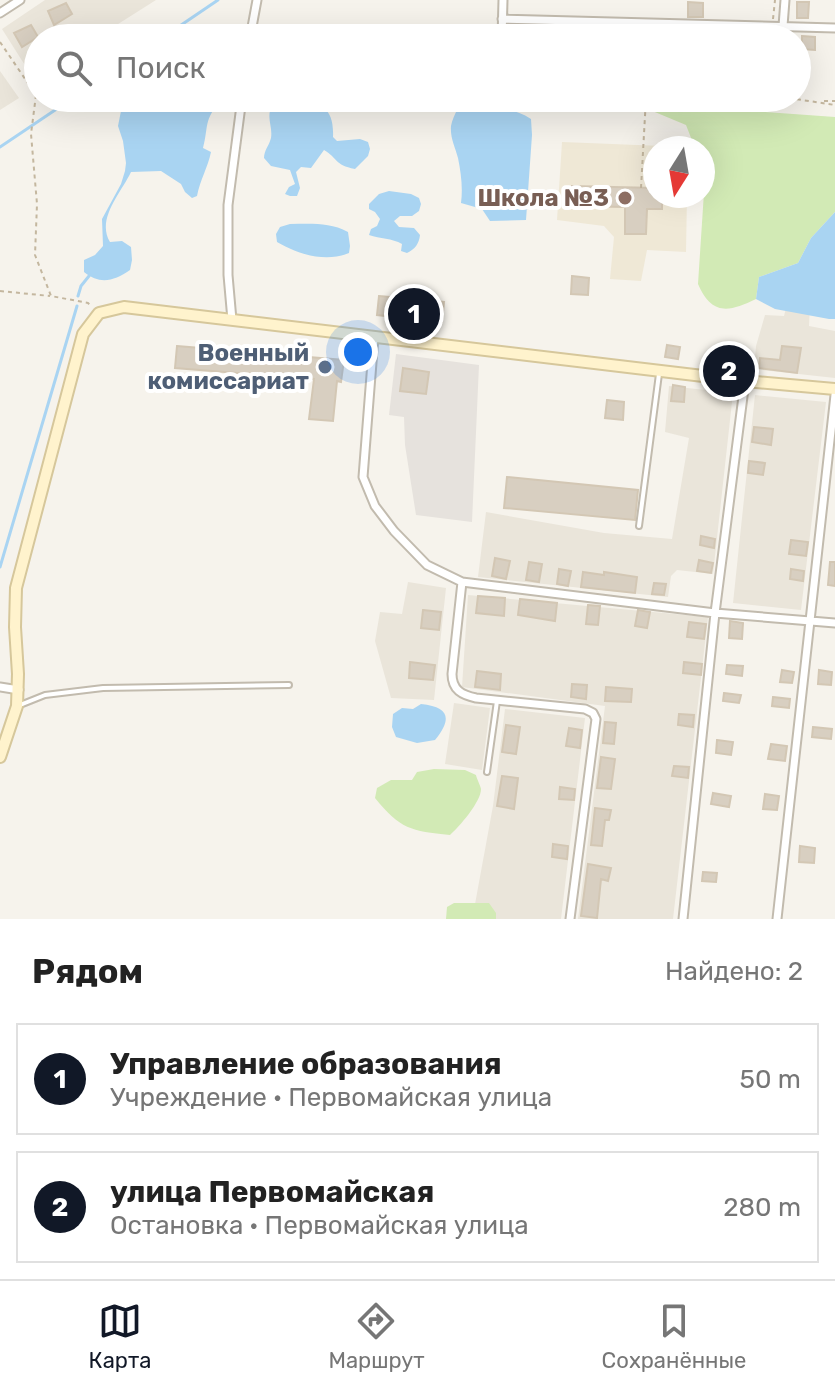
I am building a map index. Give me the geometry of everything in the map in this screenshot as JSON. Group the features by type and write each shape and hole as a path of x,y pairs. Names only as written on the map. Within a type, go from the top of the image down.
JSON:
{"street":[{"path":"0,13 20,0"},
{"path":"253,24 257,0"},
{"path":"502,24 503,0"},
{"path":"783,24 785,0"},
{"path":"502,19 703,24"},
{"path":"811,27 835,28"},
{"path":"232,320 228,275 228,205 240,112"},
{"path":"0,757 17,706 19,690 16,588 83,334 99,313 124,307 835,389"},
{"path":"374,337 363,477 375,506 427,565 462,582 715,613 835,623"},
{"path":"683,919 715,613 745,381"},
{"path":"777,919 835,395"},
{"path":"462,582 452,681 456,689 463,695 497,701 585,709 593,713 596,719 570,919"},
{"path":"0,687 19,690"}],"lane":[{"path":"639,526 659,371"},
{"path":"17,706 45,695 103,688 289,685"},
{"path":"487,772 497,701"}],"path":[{"path":"0,42 24,76"},
{"path":"811,100 835,103"},
{"path":"34,112 31,131 37,204 35,255 51,296"},
{"path":"641,188 645,112"},
{"path":"0,291 88,303 99,313"}],"shaded area":[{"path":"45,0 156,0 118,24 24,24 24,64 2,29"},
{"path":"0,71 19,98 0,110"},
{"path":"562,142 643,145 643,208 687,208 686,252 647,250 641,281 610,279 614,237 604,226 557,220"},
{"path":"788,300 810,303 809,326 835,331 835,378 754,369 756,346 765,315 784,316"},
{"path":"396,354 479,365 472,522 416,515 405,445 404,417 389,415"},
{"path":"669,386 733,393 713,574 677,570 671,576 668,597 478,577 486,512 604,533 672,539 689,438 665,432"},
{"path":"755,395 826,402 801,610 733,603"},
{"path":"408,582 446,588 434,700 391,698 375,641 380,612 402,614"},
{"path":"468,595 708,617 673,919 578,919 605,706 462,687"},
{"path":"454,703 490,708 482,770 445,764"},
{"path":"505,709 585,718 561,919 488,919 475,904 493,806"}],"green space":[{"path":"655,112 766,112 835,117 835,212 811,238 798,263 759,277 756,299 738,307 715,306 698,284 703,208 715,208 715,136 690,136 686,125"},
{"path":"465,770 476,775 481,788 474,807 450,835 407,827 375,798 377,788 391,780 412,780 417,772"},
{"path":"454,903 489,903 496,913 496,919 446,919 447,907"}],"water":[{"path":"121,112 212,112 203,148 211,152 197,196 192,198 181,184 161,171 131,172 106,224 110,242 122,241 131,247 130,270 113,279 101,280 84,272 84,260 95,255 103,246 102,219 125,171 123,141 118,126"},
{"path":"327,112 333,137 337,141 360,139 368,142 368,156 355,169 340,163 324,150 311,168 301,167 296,172 300,188 297,196 285,194 295,184 290,170 271,166 264,158 271,138 270,113"},
{"path":"456,112 515,112 531,119 526,220 490,221 482,209 461,203 462,186 452,138 452,122"},
{"path":"389,191 411,194 419,198 421,204 419,211 412,216 400,216 394,221 399,227 414,228 420,235 416,246 407,253 401,251 402,244 398,242 369,235 380,219 369,209 369,204 379,194"},
{"path":"835,212 835,319 775,309 756,299 759,277 798,263 811,238"},
{"path":"290,224 327,225 348,232 349,253 331,257 312,256 277,242 276,234 280,227"},
{"path":"421,704 438,708 445,715 444,726 435,740 417,743 396,737 392,727 393,714 402,708 413,709"}],"building":[{"path":"688,2 703,3 703,17 688,17"},
{"path":"797,2 809,2 808,18 797,18"},
{"path":"66,3 72,14 54,24 48,11"},
{"path":"24,28 24,46 22,47 14,33"},
{"path":"811,37 815,37 815,50 811,50"},
{"path":"572,186 643,188 643,208 662,209 647,209 646,234 625,234 625,207 572,206"},
{"path":"572,276 589,278 588,295 571,294"},
{"path":"379,296 444,302 442,322 377,315"},
{"path":"667,345 680,347 678,359 665,357"},
{"path":"177,346 344,360 341,382 337,381 333,421 309,419 314,379 175,368"},
{"path":"782,346 801,348 797,373 759,368 760,358 780,360"},
{"path":"403,368 429,372 426,394 400,391"},
{"path":"673,385 685,387 684,402 671,401"},
{"path":"607,400 624,402 623,420 605,418"},
{"path":"754,427 773,429 771,445 752,442"},
{"path":"749,461 765,463 763,475 748,473"},
{"path":"507,477 638,490 635,520 504,508"},
{"path":"701,536 715,539 714,548 700,545"},
{"path":"791,540 808,542 806,556 789,554"},
{"path":"495,558 510,561 506,579 492,576"},
{"path":"699,560 713,563 711,573 697,571"},
{"path":"529,562 542,564 539,582 526,580"},
{"path":"830,562 835,562 835,586 828,585"},
{"path":"559,569 571,571 568,586 557,584"},
{"path":"791,569 804,571 803,581 790,579"},
{"path":"583,572 637,577 635,593 581,587"},
{"path":"654,583 666,584 664,595 652,594"},
{"path":"478,596 505,598 504,616 476,613"},
{"path":"520,599 557,603 555,621 518,615"},
{"path":"588,605 600,606 598,625 586,624"},
{"path":"423,610 441,612 439,630 421,628"},
{"path":"638,610 650,612 647,628 635,626"},
{"path":"730,621 743,623 742,639 729,638"},
{"path":"689,622 706,624 704,639 687,637"},
{"path":"410,662 435,665 433,680 409,678"},
{"path":"684,662 702,664 701,675 683,673"},
{"path":"727,665 743,666 742,676 726,674"},
{"path":"782,670 794,672 792,683 780,682"},
{"path":"819,670 832,672 831,685 818,684"},
{"path":"477,671 501,674 500,690 475,687"},
{"path":"572,684 587,685 586,699 571,697"},
{"path":"606,687 632,689 631,702 605,701"},
{"path":"724,693 741,695 739,703 723,701"},
{"path":"773,697 790,699 789,708 772,706"},
{"path":"679,714 694,715 693,727 678,725"},
{"path":"605,722 616,723 614,744 603,743"},
{"path":"506,725 520,727 516,754 502,752"},
{"path":"813,727 832,729 831,739 812,737"},
{"path":"569,728 582,730 580,748 566,746"},
{"path":"717,740 733,742 731,755 716,753"},
{"path":"771,744 787,746 785,761 768,759"},
{"path":"601,757 615,759 611,789 597,788"},
{"path":"674,766 689,767 688,778 672,776"},
{"path":"502,776 518,778 514,809 497,806"},
{"path":"560,787 575,789 574,800 559,799"},
{"path":"713,793 731,796 729,807 711,804"},
{"path":"765,794 779,796 777,810 763,809"},
{"path":"595,808 611,810 609,820 605,820 602,846 591,845"},
{"path":"553,844 568,846 567,859 552,857"},
{"path":"800,846 815,848 814,863 799,862"},
{"path":"588,864 611,868 608,881 601,879 597,918 581,916"},
{"path":"703,872 717,873 716,882 702,881"}],"waterway":[{"path":"183,24 218,0"},
{"path":"0,147 52,112"},
{"path":"78,296 89,276"},
{"path":"0,567 77,306"}],"place":[{"name":"Школа №3","path":"625,198"},
{"name":"Управление образования","path":"414,314"},
{"name":"Военный комиссариат","path":"325,367"},
{"name":"улица Первомайская","path":"729,371"}]}
